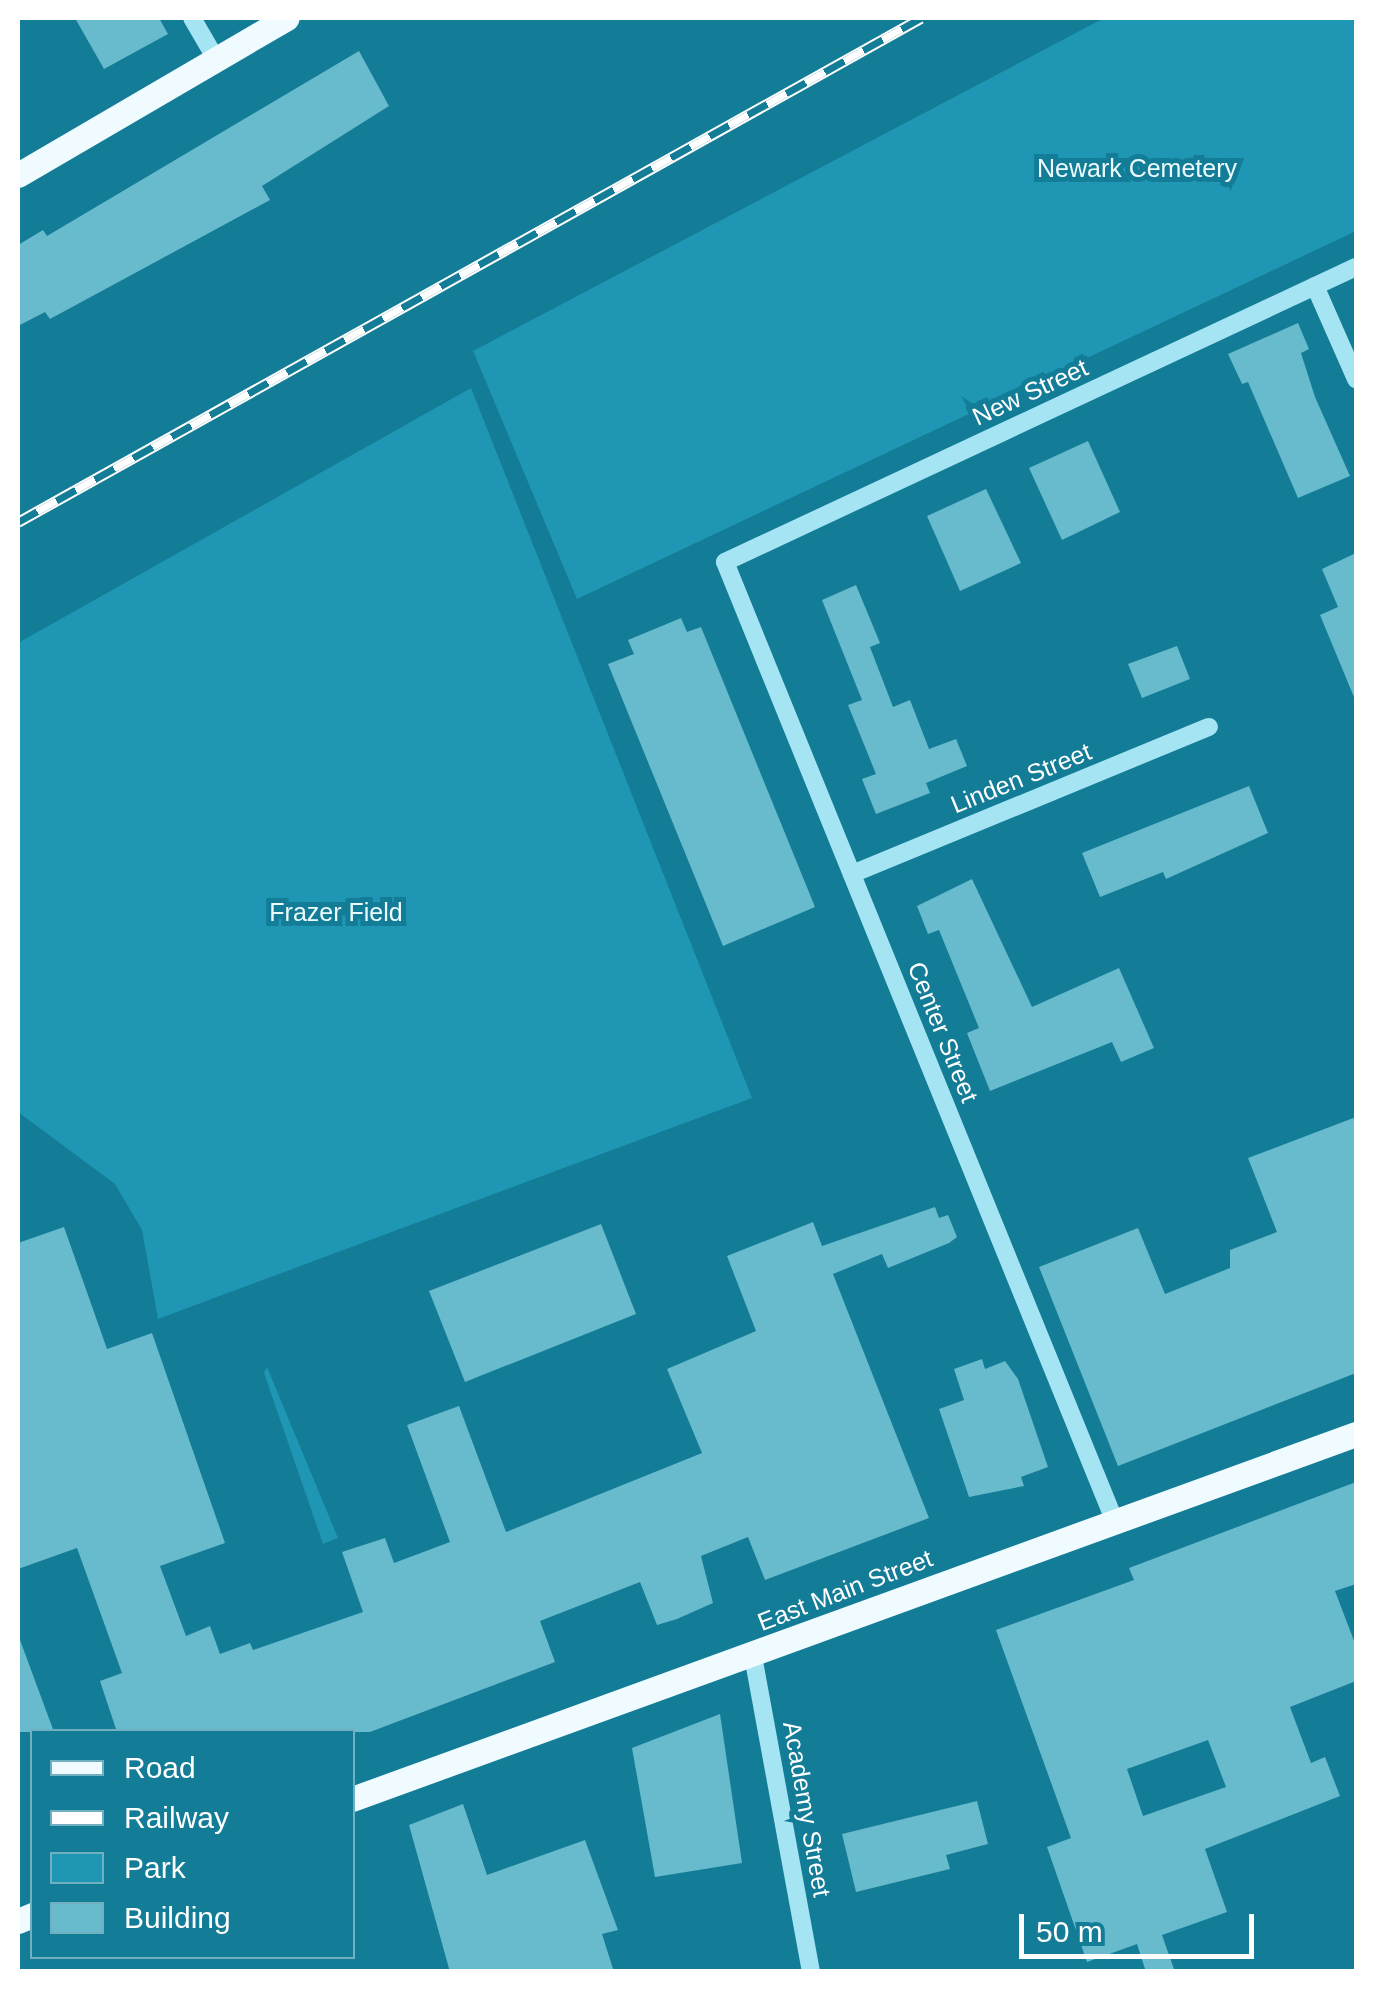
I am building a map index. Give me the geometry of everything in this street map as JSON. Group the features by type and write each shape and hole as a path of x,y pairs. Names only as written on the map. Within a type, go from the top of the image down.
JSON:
{"main road":[{"path":"18,175 287,18"},
{"name":"East Main Street","path":"355,1798 1356,1434"}],"street":[{"path":"192,18 216,59"},
{"name":"New Street","path":"726,562 1356,267"},
{"path":"1315,286 1356,380"},
{"name":"Center Street","path":"726,562 1115,1522"},
{"name":"Linden Street","path":"852,874 1209,728"},
{"name":"Academy Street","path":"753,1656 811,1972"}],"green space":[{"name":"Newark Cemetery","path":"1104,18 1356,18 1356,231 577,599 473,351"},
{"name":"Frazer Field","path":"471,388 752,1098 158,1319 142,1230 115,1184 18,1112 18,643"},
{"path":"267,1367 338,1538 323,1544 264,1373"}],"building":[{"path":"75,18 159,18 168,34 104,69"},
{"path":"359,51 389,106 262,186 270,200 50,319 45,312 18,326 18,245 43,230 47,236"},
{"path":"1298,323 1309,349 1301,353 1315,397 1350,476 1298,498 1248,382 1242,384 1228,354"},
{"path":"1088,441 1120,512 1062,540 1029,468"},
{"path":"986,489 1021,563 960,591 927,516"},
{"path":"1356,553 1356,702 1320,615 1338,607 1322,569"},
{"path":"856,585 880,643 870,647 893,707 910,700 929,749 956,739 967,766 926,783 930,793 876,814 862,779 876,774 848,705 862,700 822,600"},
{"path":"681,618 687,632 701,627 815,907 723,946 608,664 634,654 628,640"},
{"path":"1177,646 1190,679 1142,698 1128,664"},
{"path":"1249,786 1268,833 1166,879 1163,872 1100,897 1082,853"},
{"path":"972,879 1032,1007 1119,968 1154,1048 1121,1062 1112,1042 990,1091 967,1033 979,1028 939,930 928,934 917,906"},
{"path":"1356,1117 1356,1373 1118,1466 1039,1267 1138,1228 1165,1294 1230,1268 1230,1250 1277,1232 1248,1158"},
{"path":"935,1207 939,1218 948,1215 957,1237 888,1268 882,1254 833,1274 929,1518 765,1580 748,1537 701,1556 713,1603 657,1625 640,1582 540,1621 555,1662 370,1732 116,1729 100,1681 122,1673 77,1548 18,1569 18,1243 64,1227 107,1349 152,1333 225,1543 160,1566 186,1636 210,1626 220,1654 250,1643 253,1650 363,1612 342,1552 385,1538 394,1563 450,1542 407,1425 459,1406 506,1532 702,1453 667,1369 756,1331 727,1256 813,1222 822,1246"},
{"path":"601,1224 636,1314 465,1382 429,1291"},
{"path":"982,1359 985,1369 1005,1361 1018,1379 1048,1467 1021,1477 1024,1486 969,1497 939,1409 964,1400 954,1369"},
{"path":"1356,1482 1356,1584 1335,1591 1356,1646 1356,1681 1290,1707 1311,1763 1325,1757 1340,1796 1205,1849 1227,1912 1162,1935 1175,1972 1146,1972 1137,1944 1087,1962 1047,1847 1071,1838 996,1630 1134,1580 1129,1568","holes":["1208,1740 1226,1787 1143,1816 1127,1769"]},
{"path":"18,1640 20,1640 53,1729 18,1732"},
{"path":"720,1714 742,1863 655,1877 632,1748"},
{"path":"977,1801 988,1844 946,1855 950,1869 856,1892 842,1834"},
{"path":"463,1804 487,1875 585,1840 618,1930 602,1934 614,1972 450,1972 409,1825"}],"railway":[{"path":"18,522 921,18"}]}
